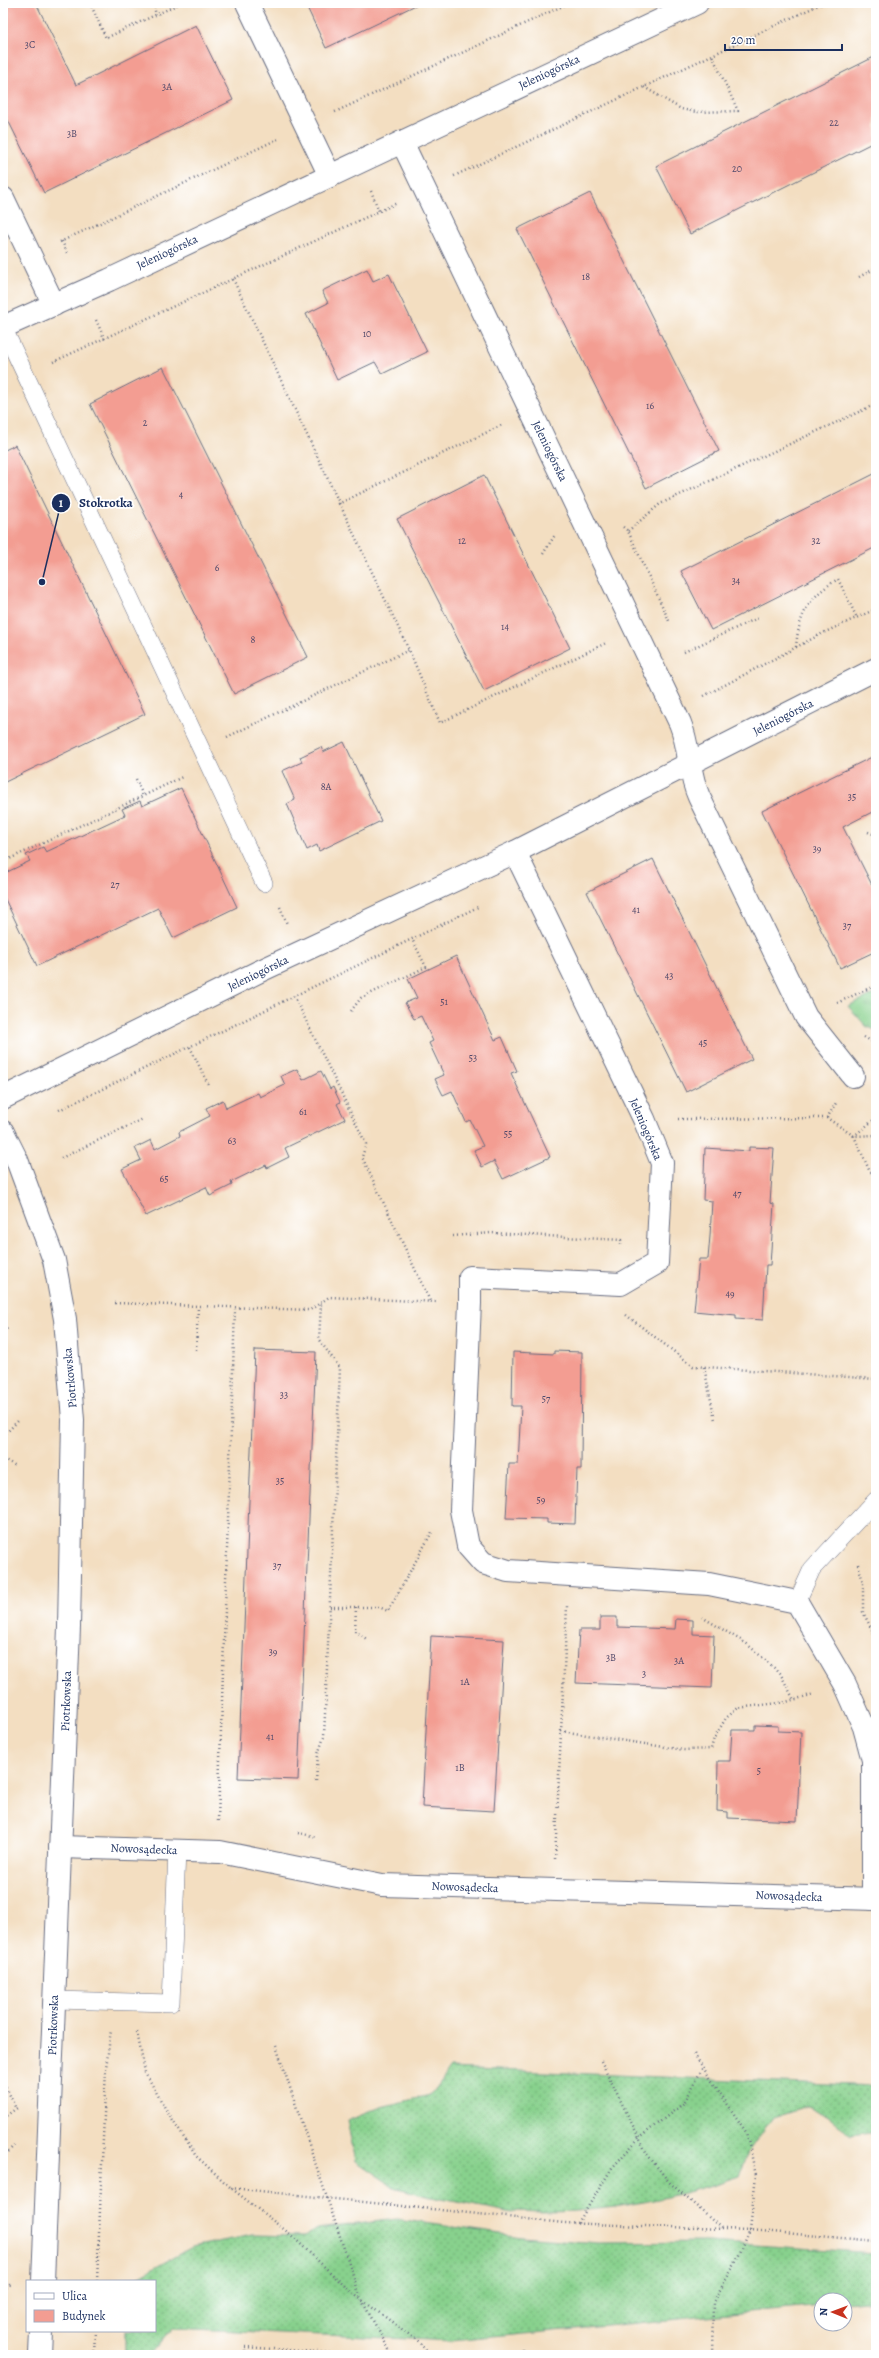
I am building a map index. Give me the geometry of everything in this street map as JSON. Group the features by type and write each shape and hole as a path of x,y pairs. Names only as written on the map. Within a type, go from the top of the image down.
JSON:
{"street":[{"path":"247,3 330,176"},
{"name":"Jeleniogórska","path":"3,327 54,305 697,3"},
{"name":"Jeleniogórska","path":"402,142 687,738 694,785 806,1017 853,1076"},
{"path":"3,198 54,305"},
{"name":"Jeleniogórska","path":"3,1098 258,972 515,852 876,669"},
{"name":"Jeleniogórska","path":"515,852 644,1119 662,1163 657,1263 620,1284"},
{"name":"Piotrkowska","path":"3,1132 16,1160 54,1260 64,1319 73,1420 69,1627 43,2280"},
{"path":"620,1284 470,1277 461,1510 468,1546 483,1563 508,1571 709,1584 797,1602"},
{"name":"Nowosądecka","path":"60,1846 220,1852 382,1885 874,1899 873,1760 864,1727 845,1684 797,1602"},
{"path":"40,2355 41,2332"}],"lane":[{"path":"3,327 264,883"},
{"path":"797,1602 812,1569 876,1500"},
{"path":"55,2000 171,2003 177,1850"}],"path":[{"path":"90,3 106,38 181,3"},
{"path":"153,3 156,15"},
{"path":"48,365 823,3"},
{"path":"644,87 681,109 696,112 738,111 712,55"},
{"path":"859,277 876,268"},
{"path":"233,279 338,504 409,650 440,722 606,643"},
{"path":"628,531 660,504 876,404"},
{"path":"338,504 504,424"},
{"path":"543,554 555,534"},
{"path":"796,647 797,627 805,609 820,590 838,579 858,618"},
{"path":"702,702 704,696 796,647 876,609"},
{"path":"684,652 760,617"},
{"path":"201,749 409,650"},
{"path":"3,862 187,775"},
{"path":"136,779 143,796"},
{"path":"868,832 876,835"},
{"path":"59,1110 475,909"},
{"path":"284,916 288,924"},
{"path":"350,1011 360,998 426,967 412,939"},
{"path":"806,1017 876,985"},
{"path":"294,996 366,1144 362,1157 430,1302"},
{"path":"190,1047 209,1086"},
{"path":"644,1119 827,1118 854,1136 870,1172 876,1172"},
{"path":"854,1136 876,1118"},
{"path":"62,1158 143,1119"},
{"path":"854,1136 876,1135"},
{"path":"453,1236 491,1233 621,1240 621,1311 693,1366 876,1379"},
{"path":"115,1303 235,1309 310,1310 329,1297 422,1301"},
{"path":"316,1781 318,1754 324,1737 340,1368 319,1340 321,1303"},
{"path":"196,1350 198,1307"},
{"path":"218,1823 235,1309"},
{"path":"3,1331 8,1328"},
{"path":"704,1367 715,1420"},
{"path":"3,1436 18,1421"},
{"path":"3,1459 16,1466"},
{"path":"330,1607 378,1607 388,1611 435,1526"},
{"path":"856,1560 863,1582 863,1612 876,1638"},
{"path":"554,1859 568,1575"},
{"path":"356,1607 355,1631 368,1640"},
{"path":"567,1607 574,1607"},
{"path":"698,1616 747,1644 780,1673 794,1700"},
{"path":"561,1731 684,1750 711,1749 714,1738 726,1718 738,1708 794,1700 819,1692"},
{"path":"210,1822 225,1824"},
{"path":"294,1832 323,1839"},
{"path":"546,1859 562,1860"},
{"path":"97,2280 106,2068 115,2001"},
{"path":"137,2002 137,2039 145,2072 169,2115 196,2156 231,2188 290,2234 361,2299 418,2341 430,2355"},
{"path":"276,2046 361,2299 392,2355"},
{"path":"694,2054 746,2132 756,2175 750,2230 735,2264 713,2302 712,2355"},
{"path":"601,2062 647,2154 669,2182 721,2229"},
{"path":"578,2223 612,2168 639,2138 684,2103 703,2067"},
{"path":"3,2080 20,2114"},
{"path":"231,2188 578,2223 750,2230 876,2241"},
{"path":"94,2355 95,2332"},
{"path":"245,2355 245,2347 359,2355"},
{"path":"522,2349 522,2355"}],"green space":[{"path":"876,993 876,1030 867,1027 848,1006"},
{"path":"450,2068 876,2086 876,2131 852,2135 827,2116 807,2106 773,2117 748,2152 740,2176 713,2185 659,2199 631,2204 575,2211 518,2211 513,2213 431,2197 394,2187 356,2161 347,2121 381,2107 430,2095"},
{"path":"397,2219 522,2237 598,2243 709,2242 876,2253 876,2300 853,2302 853,2292 813,2292 813,2306 452,2341 172,2328 149,2355 125,2355 125,2332 156,2332 156,2280 133,2280 192,2247 252,2235 304,2236 318,2229"}],"building":[{"path":"3,3 36,3 76,85 196,25 233,100 44,193 3,110"},
{"path":"305,3 420,3 326,48"},
{"path":"876,56 876,141 690,234 656,166"},
{"path":"590,193 719,451 646,488 517,229"},
{"path":"367,269 373,281 389,274 427,352 382,374 375,362 337,380 306,314 328,303 322,291"},
{"path":"163,367 308,657 234,694 90,404"},
{"path":"15,445 145,714 3,783 3,451"},
{"path":"876,473 876,547 711,630 681,571"},
{"path":"484,475 570,648 484,691 397,519"},
{"path":"344,742 381,821 319,851 317,845 307,850 287,804 295,800 282,771 302,762 300,757 321,747 323,752"},
{"path":"876,755 876,810 843,827 876,893 876,951 840,968 762,811"},
{"path":"181,788 237,907 173,938 158,908 37,966 3,895 3,874 30,861 26,855 43,847 46,852 125,815 122,809 140,801 142,806"},
{"path":"653,859 752,1059 686,1092 587,892"},
{"path":"456,956 495,1040 502,1037 517,1071 511,1073 550,1157 503,1179 494,1161 482,1167 474,1150 483,1146 470,1120 466,1122 452,1091 443,1095 435,1079 444,1075 429,1043 433,1041 421,1016 414,1019 405,1003 417,998 408,979"},
{"path":"297,1069 303,1080 321,1071 330,1089 333,1087 340,1102 337,1104 345,1119 285,1148 289,1157 267,1168 266,1165 231,1182 232,1185 210,1196 206,1187 146,1216 122,1169 141,1160 135,1148 151,1140 155,1149 180,1136 179,1132 210,1116 206,1108 223,1100 226,1108 258,1093 260,1097 285,1085 281,1076"},
{"path":"749,1147 774,1148 770,1203 774,1204 770,1265 766,1265 763,1320 736,1318 736,1315 694,1311 699,1259 708,1259 710,1236 712,1201 703,1200 705,1148 749,1151"},
{"path":"255,1350 316,1352 298,1780 238,1778"},
{"path":"554,1351 582,1352 581,1469 577,1469 575,1524 547,1523 547,1519 506,1518 509,1464 518,1464 521,1406 512,1406 513,1352 554,1354"},
{"path":"600,1617 617,1617 617,1627 675,1629 676,1619 693,1620 693,1634 714,1635 712,1688 576,1683 579,1630 600,1630"},
{"path":"431,1636 504,1640 494,1811 422,1807"},
{"path":"755,1725 778,1726 778,1731 801,1732 797,1821 728,1818 728,1812 717,1811 718,1761 730,1761 732,1730 755,1730"}],"place":[{"name":"Stokrotka","path":"42,582"}]}
